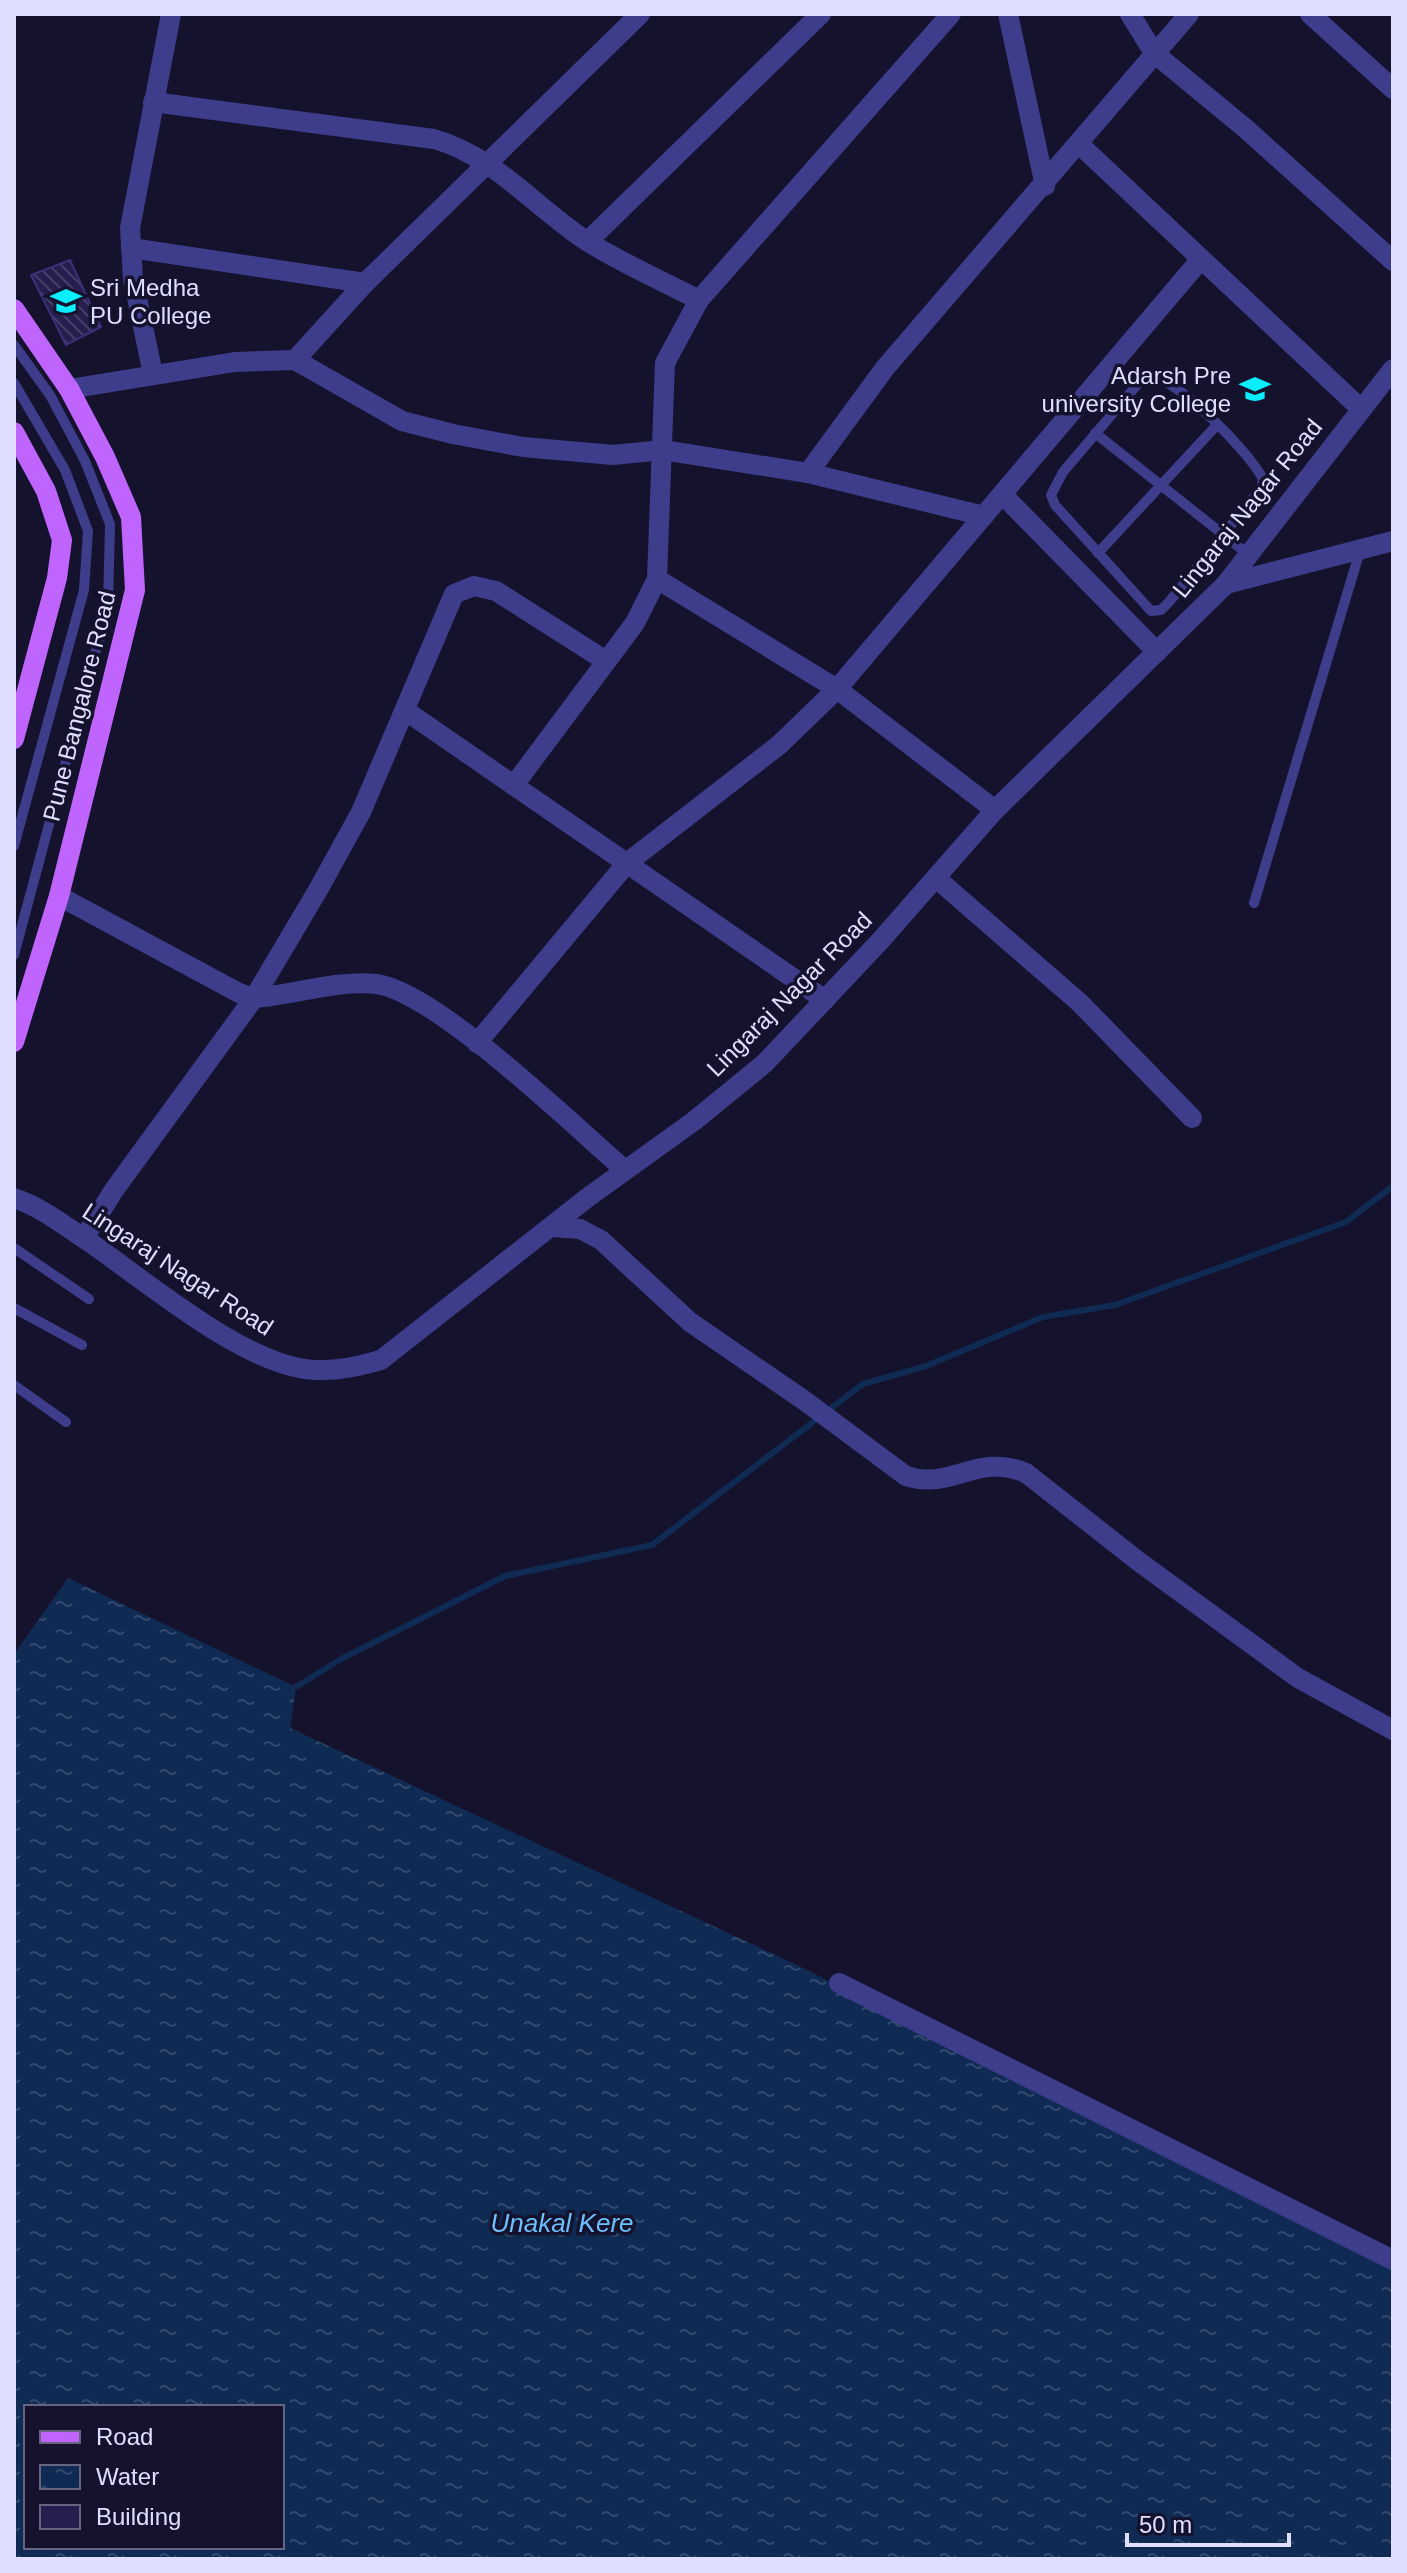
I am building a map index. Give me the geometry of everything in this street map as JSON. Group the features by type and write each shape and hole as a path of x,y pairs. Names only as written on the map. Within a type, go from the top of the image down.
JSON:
{"main road":[{"name":"Pune Bangalore Road","path":"14,309 69,389 105,457 131,517 135,590 59,896 14,1042"},
{"path":"14,739 57,578 62,540 46,491 16,442"}],"street":[{"path":"153,374 135,291 131,248 134,204 171,14"},
{"path":"295,360 365,283 640,14"},
{"path":"588,241 821,14"},
{"path":"514,785 635,623 657,579 665,363 699,300 951,14"},
{"path":"1008,14 1045,186"},
{"path":"1130,14 1154,53 1245,128 1393,261"},
{"path":"808,473 885,368 1045,186 1189,14"},
{"path":"1310,14 1393,89"},
{"path":"153,102 434,139 457,146 487,162 588,241 699,300"},
{"path":"1079,144 1360,408"},
{"path":"131,248 365,283"},
{"path":"477,1043 627,863 779,745 837,689 1201,259"},
{"path":"69,389 248,361 295,360 402,421 453,434 523,447 613,455 663,450 808,473 984,516"},
{"name":"Lingaraj Nagar Road","path":"14,1198 51,1216 226,1337 273,1362 312,1370 350,1369 381,1360 755,1071 825,1000 995,810 1226,584 1393,369"},
{"path":"1002,494 1157,652"},
{"path":"1226,584 1393,541"},
{"path":"657,579 837,689 995,810"},
{"path":"84,1238 254,998 361,812 406,711 448,603 463,588 496,591 606,661"},
{"path":"406,711 825,1000"},
{"path":"936,878 1080,1003 1192,1118"},
{"path":"59,896 239,993 254,998 330,986 379,985 408,996 477,1043 625,1170"},
{"path":"551,1227 580,1229 601,1240 690,1322 805,1401 906,1476 926,1482 1004,1464 1026,1473 1138,1561 1298,1678 1393,1729"},
{"path":"839,1983 1393,2260"}],"lane":[{"path":"14,345 50,395 85,461 110,524 108,605 14,955"},
{"path":"1147,373 1171,383 1248,457 1263,479 1261,488 1223,537 1161,610 1151,611 1140,601 1055,505 1051,495 1053,485 1095,433 1147,373"},
{"path":"14,383 65,470 88,531 84,590 14,846"},
{"path":"1098,553 1216,426"},
{"path":"1095,433 1159,487 1249,555"},
{"path":"1254,903 1361,549"},
{"path":"14,1248 89,1299"},
{"path":"14,1308 82,1345"},
{"path":"14,1385 66,1422"}],"water":[{"name":"Unakal Kere","path":"68,1578 296,1687 290,1728 801,1967 1393,2264 1393,2559 14,2559 14,1654"}],"building":[{"name":"Sri Medha PU College","path":"70,260 101,327 66,345 31,275"}],"waterway":[{"path":"296,1687 341,1659 505,1576 652,1545 863,1384 926,1366 1043,1317 1115,1305 1346,1222 1393,1186"}],"place":[{"name":"Sri Medha PU College","path":"66,301"},
{"name":"Adarsh Pre university College","path":"1255,389"}]}
